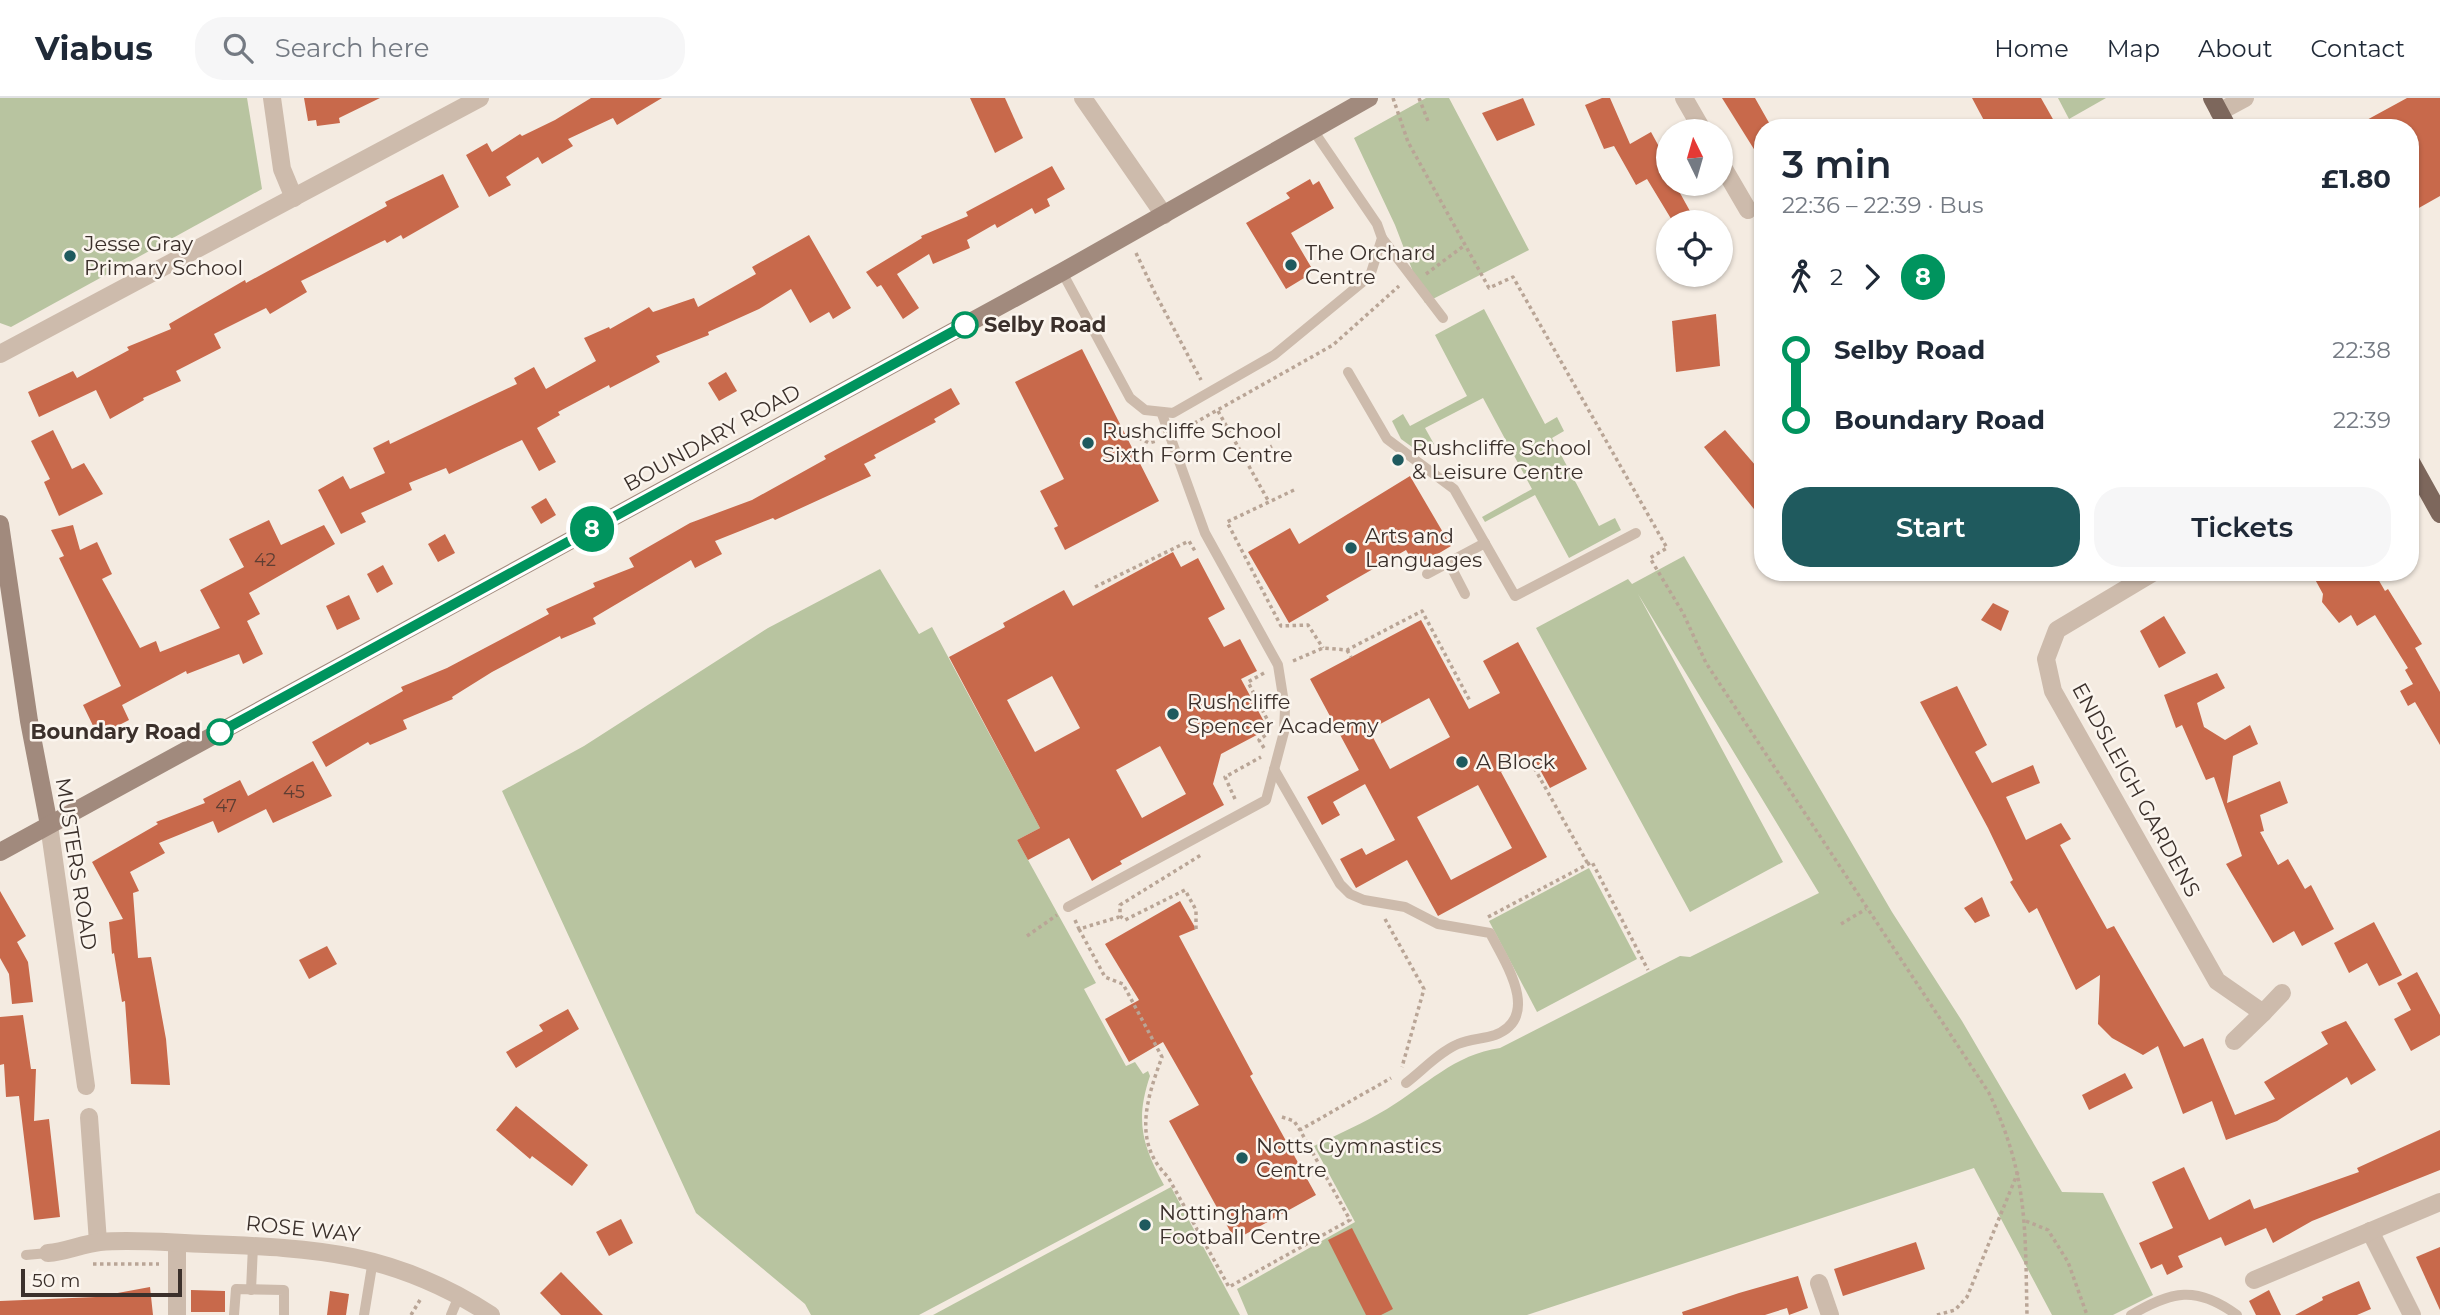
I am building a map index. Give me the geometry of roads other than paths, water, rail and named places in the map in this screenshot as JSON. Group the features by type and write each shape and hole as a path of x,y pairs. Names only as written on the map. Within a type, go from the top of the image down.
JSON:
{"main road":[{"path":"2419,476 2440,513"}],"street":[{"path":"272,98 282,169 294,198"},
{"path":"0,354 480,98"},
{"path":"1083,98 1164,215"},
{"name":"BOUNDARY ROAD","path":"0,852 1062,272 1369,98"},
{"path":"1684,98 1696,119"},
{"path":"2220,112 2245,98"},
{"path":"1733,184 1748,210"},
{"name":"MUSTERS ROAD","path":"0,524 29,721 49,825 86,1086"},
{"name":"ENDSLEIGH GARDENS","path":"2139,581 2057,630 2046,659 2053,691 2217,981 2263,1013"},
{"path":"2234,1041 2281,993"},
{"path":"89,1117 98,1242"},
{"path":"2253,1280 2440,1202"},
{"path":"2370,1231 2412,1315"},
{"name":"ROSE WAY","path":"48,1253 98,1242 253,1246 340,1253 373,1259 459,1296 491,1315"},
{"path":"177,1243 177,1315"},
{"path":"1819,1283 1830,1315"}],"lane":[{"path":"1313,130 1377,224 1382,238 1443,318"},
{"path":"1062,272 1130,398 1145,410 1173,413 1193,404 1273,355 1317,321 1370,276 1382,238"},
{"path":"1348,372 1387,439 1454,489 1515,596 1636,533"},
{"path":"1068,907 1266,800 1283,732 1284,709 1278,666 1205,533 1163,414"},
{"path":"1427,575 1485,543"},
{"path":"1449,563 1465,594"},
{"path":"1274,769 1340,884 1350,894 1376,902 1405,906 1438,924 1475,928 1490,933 1515,981 1517,1014 1511,1026 1496,1034 1457,1044 1406,1083"},
{"path":"251,1290 253,1246"},
{"path":"26,1255 48,1253"},
{"path":"364,1315 373,1259"},
{"path":"234,1315 236,1289 284,1290 284,1315"},
{"path":"2131,1315 2163,1297 2189,1293 2222,1304 2237,1315"},
{"path":"451,1315 459,1296"}],"place":[{"name":"Jesse Gray Primary School","path":"70,256"},
{"name":"The Orchard Centre","path":"1291,265"},
{"name":"Selby Road","path":"965,325"},
{"name":"Rushcliffe School Sixth Form Centre","path":"1088,443"},
{"name":"Rushcliffe School & Leisure Centre","path":"1398,460"},
{"name":"Arts and Languages","path":"1351,548"},
{"name":"Rushcliffe Spencer Academy","path":"1173,714"},
{"name":"Boundary Road","path":"220,732"},
{"name":"A Block","path":"1462,762"},
{"name":"Notts Gymnastics Centre","path":"1242,1158"},
{"name":"Nottingham Football Centre","path":"1145,1225"}]}
